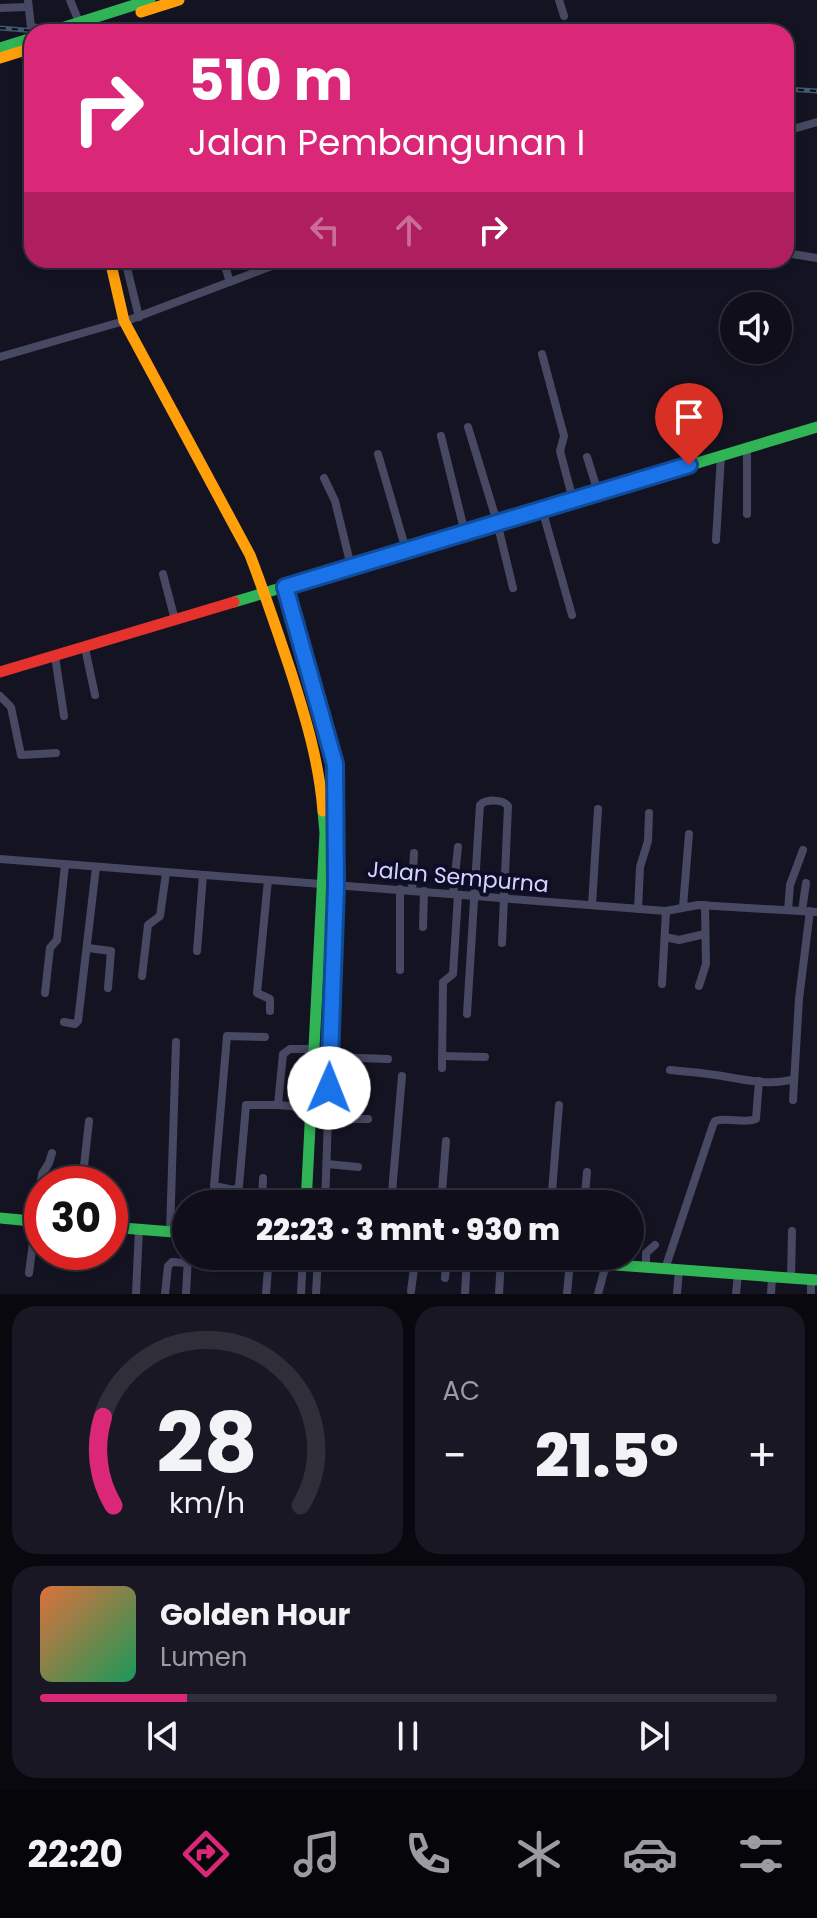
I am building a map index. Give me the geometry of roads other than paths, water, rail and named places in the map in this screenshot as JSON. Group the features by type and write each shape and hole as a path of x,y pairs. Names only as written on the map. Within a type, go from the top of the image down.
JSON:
{"main road":[{"path":"85,24 130,3 150,0"},
{"path":"90,24 179,0"},
{"path":"0,48 24,40"},
{"path":"0,58 24,50"},
{"path":"113,268 132,319 250,555 274,591 320,772 330,885 324,1010 315,1049 307,1190"},
{"path":"0,672 817,427"},
{"path":"0,1218 24,1220"},
{"path":"128,1228 170,1232"},
{"path":"646,1267 814,1280"}],"street":[{"path":"70,0 78,24"},
{"path":"559,0 564,16"},
{"path":"0,8 28,3 32,24"},
{"path":"794,129 817,122"},
{"path":"794,254 817,258"},
{"path":"126,268 132,319"},
{"path":"226,268 230,282"},
{"path":"0,357 132,319 267,268"},
{"path":"542,354 564,436 560,451 573,500"},
{"path":"468,427 513,588"},
{"path":"441,436 465,533"},
{"path":"747,448 747,514"},
{"path":"378,454 406,550"},
{"path":"716,540 721,455"},
{"path":"587,457 598,492"},
{"path":"324,478 335,501 351,566"},
{"path":"542,509 572,615"},
{"path":"163,574 175,620"},
{"path":"274,591 335,764 330,885"},
{"path":"85,648 95,695"},
{"path":"55,656 64,716"},
{"path":"0,696 10,704 21,755 56,753"},
{"path":"467,1014 472,896 480,805 483,802 501,801 508,806 502,943"},
{"path":"592,905 598,809"},
{"path":"638,909 640,867 648,841 649,813"},
{"path":"683,907 689,834"},
{"path":"442,1068 443,982 453,974 458,847"},
{"path":"788,910 790,885 803,850"},
{"path":"412,890 414,853"},
{"name":"Jalan Sempurna","path":"0,859 666,911 705,905 810,911"},
{"path":"45,993 50,948 57,940 65,865"},
{"path":"64,1022 75,1024 78,1021 96,867"},
{"path":"142,976 148,925 160,916 166,873"},
{"path":"197,951 203,875"},
{"path":"268,880 257,993 270,999 270,1011"},
{"path":"793,1100 799,999 810,911 806,883"},
{"path":"400,889 400,970"},
{"path":"423,927 424,891"},
{"path":"699,986 706,964 705,905"},
{"path":"662,984 666,911"},
{"path":"665,937 679,940 705,934"},
{"path":"88,948 111,951 108,988"},
{"path":"324,1010 329,1057 326,1190"},
{"path":"265,1037 227,1036 214,1186 234,1190 239,1186 246,1105 312,1108"},
{"path":"170,1232 176,1042"},
{"path":"278,1105 283,1054 290,1049 315,1049"},
{"path":"443,1056 485,1057"},
{"path":"329,1057 388,1059"},
{"path":"670,1070 759,1081 794,1079"},
{"path":"392,1190 402,1076"},
{"path":"665,1269 713,1125 723,1119 756,1119 759,1081"},
{"path":"552,1190 559,1105"},
{"path":"329,1119 368,1119"},
{"path":"84,1166 89,1121"},
{"path":"442,1190 446,1141"},
{"path":"46,1166 52,1153"},
{"path":"327,1164 358,1167"},
{"path":"585,1190 587,1172"},
{"path":"263,1178 263,1190"},
{"path":"136,1294 139,1229"},
{"path":"791,1278 792,1231"},
{"path":"646,1267 646,1253 655,1245"},
{"path":"165,1294 168,1266 172,1262"},
{"path":"677,1294 679,1269"},
{"path":"186,1294 187,1270"},
{"path":"266,1294 268,1270"},
{"path":"301,1294 302,1270"},
{"path":"316,1294 317,1270"},
{"path":"411,1291 414,1270"},
{"path":"445,1278 446,1270"},
{"path":"465,1294 466,1270"},
{"path":"499,1294 504,1270"},
{"path":"567,1294 571,1270"},
{"path":"598,1294 606,1270"},
{"path":"736,1294 738,1274"},
{"path":"771,1294 772,1277"},
{"path":"811,1294 814,1280"}],"railway":[{"path":"0,28 24,30"},
{"path":"794,90 817,91"}]}
